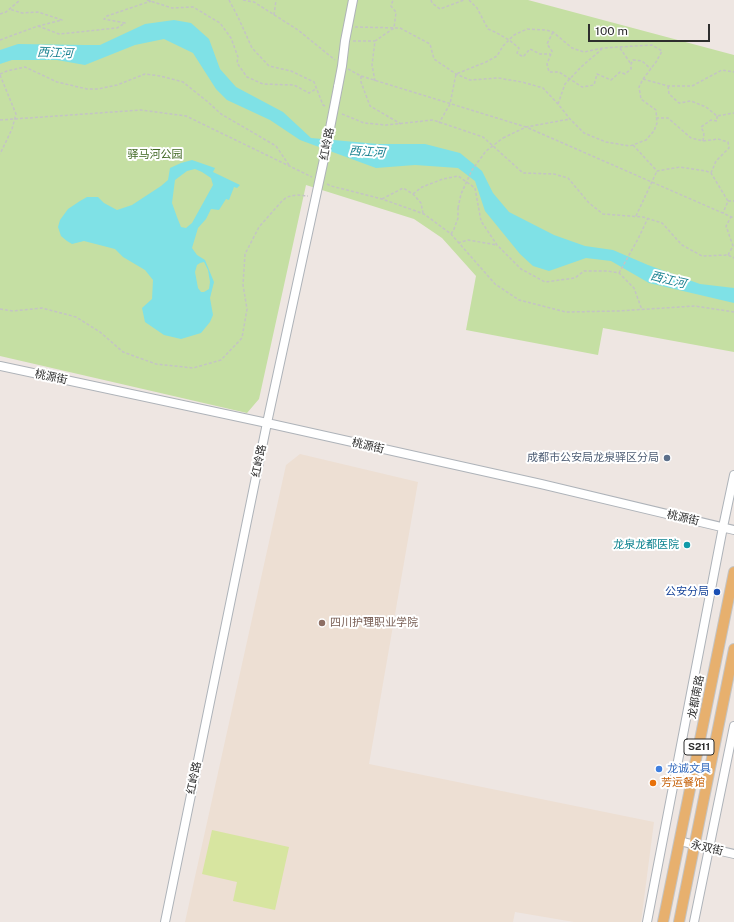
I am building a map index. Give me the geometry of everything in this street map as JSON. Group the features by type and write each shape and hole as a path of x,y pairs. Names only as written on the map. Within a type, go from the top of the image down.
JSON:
{"main road":[{"name":"龙都南路","path":"663,922 734,572"},
{"name":"S211","path":"679,922 734,649"}],"street":[{"name":"红岭路","path":"165,922 267,423 324,159 353,0"},
{"name":"桃源街","path":"0,366 267,423 541,484 734,530"},
{"path":"647,922 734,475"},
{"path":"694,922 734,726"},
{"name":"永双街","path":"680,841 734,854"}],"path":[{"path":"0,14 6,12 20,0"},
{"path":"147,0 172,8 193,7 220,23 231,38 238,57 237,63 247,77 262,84 294,85 309,93 316,89"},
{"path":"229,0 238,16 252,48 269,66 291,71 314,82 322,105 330,108"},
{"path":"243,0 254,2 298,30 342,66 361,76 526,127 734,218"},
{"path":"274,15 276,0"},
{"path":"345,41 375,41 394,28 396,12 391,6 392,0"},
{"path":"431,0 432,3 440,9 464,0"},
{"path":"469,0 477,8 488,30 495,32 509,40 519,48 517,53 523,57 530,49 540,54 550,54"},
{"path":"38,26 59,34 117,28 125,23 104,19 107,16 151,1"},
{"path":"0,40 38,26 62,20 38,12 22,13 9,9"},
{"path":"348,27 400,28 430,44 434,59 456,74 470,80 498,78 522,82 543,88 570,119 584,132 606,142 630,146 646,140 654,131 657,123 656,110 641,99 639,87 662,51 652,44 603,48 584,52 572,48 553,32 527,29 509,40 497,56 456,74"},
{"path":"553,32 547,44 552,50 547,64 549,72 559,72 582,87 594,85 597,74 611,80 620,72 625,74 631,68 633,60 642,61 651,69"},
{"path":"375,41 372,65 375,81"},
{"path":"620,47 631,64"},
{"path":"558,104 565,84 581,67 603,48"},
{"path":"0,154 12,129 16,114 0,74 25,67 58,82 87,89 98,90 117,85 145,74 183,82 221,114 276,146 290,167"},
{"path":"643,79 668,86 692,86 722,70 734,72"},
{"path":"439,122 450,104 456,74"},
{"path":"361,76 361,82 370,106 401,124"},
{"path":"668,86 669,94 679,103 691,101 706,107 717,116 734,113"},
{"path":"0,120 141,110 186,116 331,186 382,199 424,214 451,234 495,284 520,300 566,312 642,310 695,306 734,312"},
{"path":"336,111 364,123 386,125 433,120 483,137 522,173 554,174 568,178 589,203 603,214 642,216 648,218 662,223 682,245 702,256 728,255 734,258"},
{"path":"703,141 704,133 701,127 711,120 717,121 717,116"},
{"path":"656,118 668,118 691,138 703,141 718,139 728,142 729,148 716,161 712,173"},
{"path":"451,234 458,218 458,208 461,194 472,170 486,151 503,138 526,127 570,119"},
{"path":"633,145 657,171"},
{"path":"657,171 680,167 712,173 728,201"},
{"path":"636,216 657,171"},
{"path":"413,194 422,187 458,176 475,188 481,221 497,245 521,269 545,282 575,278 584,271 608,271 619,273 634,288 642,310"},
{"path":"382,199 403,188 413,194 421,203 424,214"},
{"path":"0,309 13,311 42,308 76,317 100,332 123,352 156,364 192,368 221,360 242,338 247,309 243,285 245,254 259,228 287,196 316,196"},
{"path":"723,213 728,201"},
{"path":"728,201 734,201"},
{"path":"728,255 732,246 726,226 731,217"},
{"path":"619,273 648,218"},
{"path":"458,242 468,240 497,245"}],"shaded area":[{"name":"四川护理职业学院","path":"300,454 418,482 369,764 654,822 641,922 574,922 515,912 513,922 185,922 286,465"}],"green space":[{"name":"驿马河公园","path":"0,0 528,0 734,55 734,352 603,328 598,355 466,330 476,276 442,238 414,219 306,185 259,399 247,413 0,356"},
{"path":"212,830 289,847 275,910 233,901 237,882 202,874"}],"water":[{"name":"西江河","path":"174,20 191,23 209,39 220,69 236,87 283,112 311,138 378,144 425,144 460,153 482,171 493,193 509,212 554,235 585,246 613,250 648,265 700,284 734,288 734,303 649,283 611,261 586,258 549,271 533,266 520,254 485,211 475,181 458,168 415,165 376,168 300,140 270,120 227,100 216,89 193,53 164,39 135,45 85,65 57,60 12,60 0,64 0,50 18,44 100,45 145,24"},
{"path":"192,160 215,168 213,172 240,185 237,188 234,187 229,200 226,199 219,210 211,209 206,219 198,228 192,248 197,255 205,260 214,282 210,298 213,315 210,322 201,333 181,339 164,335 145,322 142,308 152,299 153,280 145,270 123,257 115,249 84,241 72,244 61,236 58,227 60,220 68,209 87,197 98,197 104,203 117,210 132,205 168,180 170,168","holes":["195,169 211,178 213,185 192,223 186,228 181,227 172,203 175,180 187,171","204,262 208,270 210,282 209,289 201,292 198,288 195,272 197,265"]}],"place":[{"name":"成都市公安局龙泉驿区分局","path":"667,458"},
{"name":"龙泉龙都医院","path":"687,545"},
{"name":"公安分局","path":"717,592"},
{"name":"四川护理职业学院","path":"322,623"},
{"name":"龙诚文具","path":"659,769"},
{"name":"芳运餐馆","path":"653,783"}]}
